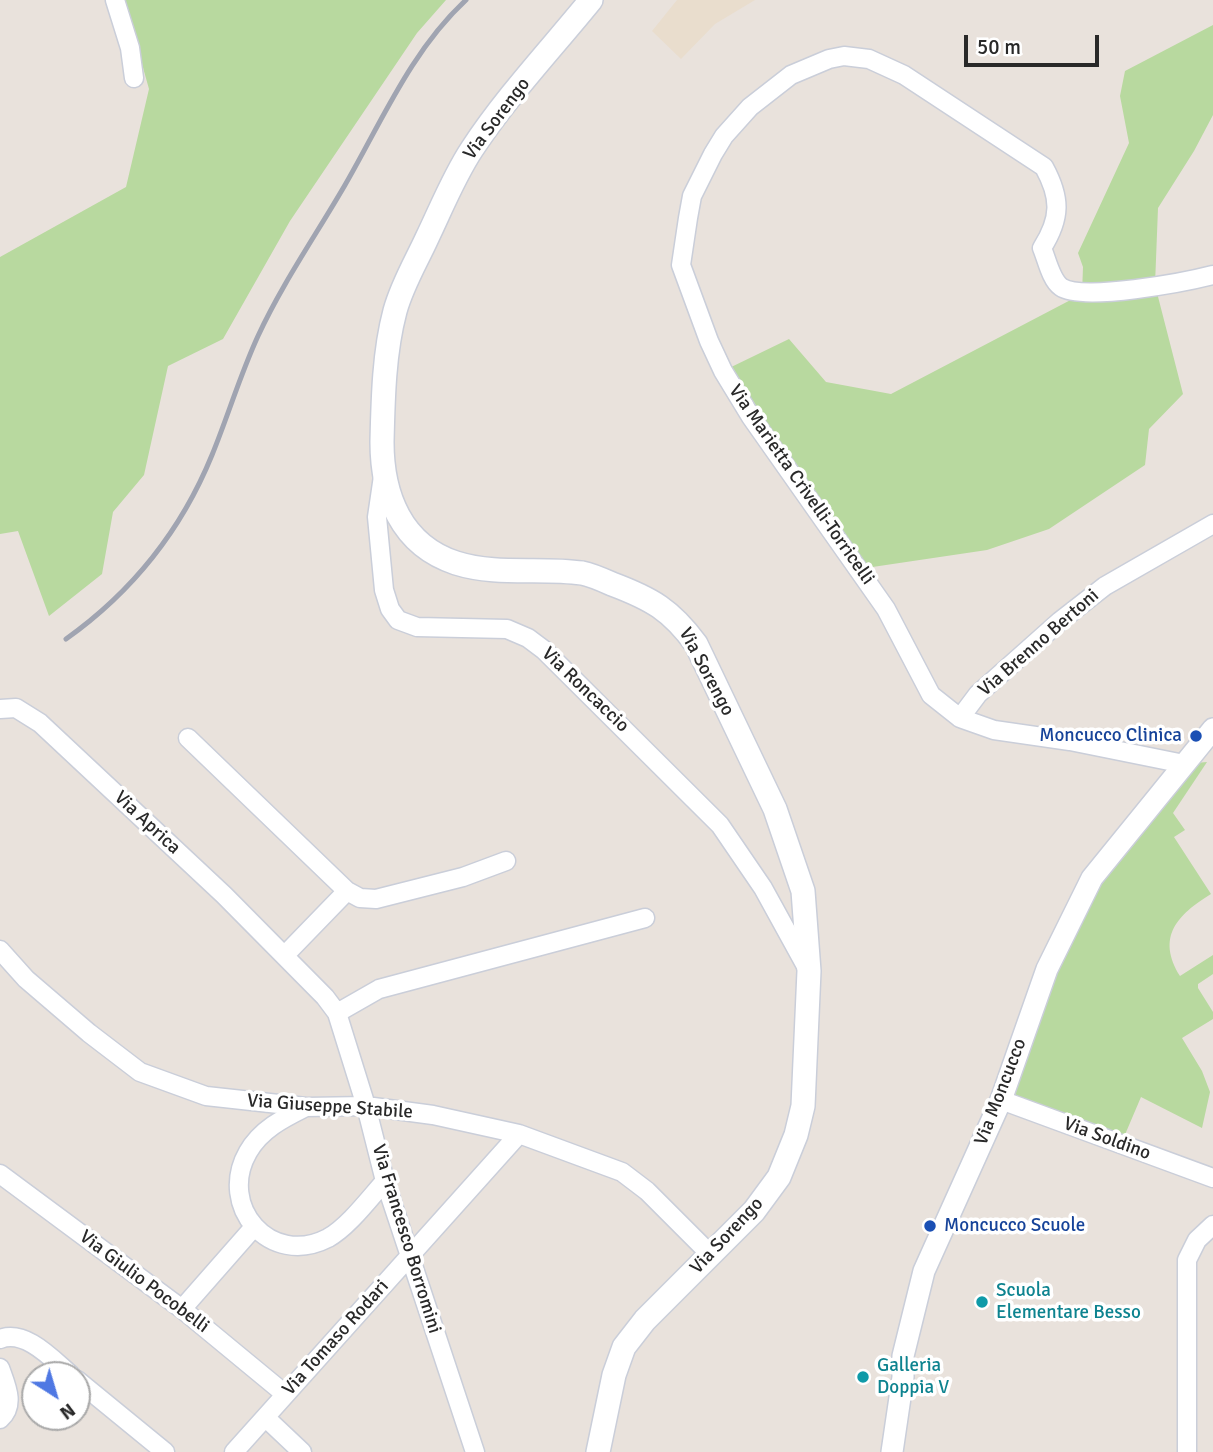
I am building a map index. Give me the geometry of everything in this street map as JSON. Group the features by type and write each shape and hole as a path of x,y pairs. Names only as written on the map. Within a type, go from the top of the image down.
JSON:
{"main road":[{"name":"Via Sorengo","path":"591,0 470,152 400,297 389,338 383,421 383,472 387,493 411,533 439,556 481,569 584,573 645,596 678,620 696,645 775,809 803,891 809,971 803,1106 796,1135 779,1177 754,1211 645,1320 624,1348 614,1375 598,1452"}],"street":[{"path":"115,0 130,48 134,78"},
{"name":"Via Marietta Crivelli-Torricelli","path":"960,718 931,695 886,609 751,417 723,371 709,341 681,265 692,195 713,154 724,136 750,107 791,75 829,59 844,56 869,59 904,75 1044,167 1055,186 1058,210 1051,234 1042,248 1058,285 1069,292 1130,290 1213,275"},
{"name":"Via Roncaccio","path":"383,472 377,517 384,590 390,609 398,620 417,627 507,629 528,638 544,650 690,792 720,825 763,888 809,971"},
{"name":"Via Brenno Bertoni","path":"1184,764 1070,741 994,730 960,718 978,694 1060,621 1105,586 1213,524"},
{"name":"Via Aprica","path":"0,709 16,708 40,723 285,955 337,1013"},
{"name":"Via Moncucco","path":"892,1452 903,1377 903,1356 924,1271 1001,1100 1046,969 1091,878 1213,729"},
{"path":"188,738 347,891 360,898 376,899 463,877 506,861"},
{"path":"285,955 347,891"},
{"path":"337,1013 379,989 645,918"},
{"name":"Via Giuseppe Stabile","path":"0,950 26,978 89,1033 140,1072 206,1096 306,1107 366,1106 433,1115 519,1134 622,1172 647,1191 711,1255"},
{"name":"Via Francesco Borromini","path":"337,1013 366,1106 385,1181 475,1452"},
{"name":"Via Soldino","path":"1001,1100 1213,1178"},
{"path":"306,1107 272,1124 248,1152 240,1175 241,1198 244,1214 254,1227 278,1245 306,1247 330,1237 385,1181"},
{"name":"Via Tomaso Rodari","path":"234,1452 519,1134"},
{"name":"Via Giulio Pocobelli","path":"0,1174 183,1309 285,1394"},
{"path":"1187,1452 1187,1260 1197,1240 1213,1225"},
{"path":"183,1309 254,1227"},
{"path":"0,1339 9,1336 24,1340 54,1361"},
{"path":"0,1368 10,1401 8,1409 0,1419"},
{"path":"91,1391 165,1452"},
{"path":"266,1418 302,1452"}],"shaded area":[{"path":"677,0 755,0 715,24 681,59 652,31"}],"green space":[{"path":"124,0 446,0 417,33 290,221 223,339 168,366 144,475 113,512 102,574 49,616 18,531 0,534 0,257 126,187 149,89"},
{"path":"1213,25 1213,115 1158,208 1155,285 1183,394 1149,429 1145,465 1049,529 987,550 859,569 723,371 789,339 826,382 891,394 1082,294 1083,267 1078,253 1129,143 1120,96 1125,71"},
{"path":"1207,762 1173,813 1185,830 1174,837 1211,894 1188,910 1170,938 1173,962 1180,976 1213,955 1213,974 1198,984 1198,988 1213,1012 1213,1019 1182,1038 1202,1071 1210,1092 1202,1128 1141,1097 1121,1144 1001,1100 1092,878 1184,764"}],"railway":[{"path":"66,639 90,621 133,580 170,534 200,483 267,317 413,64 429,41 466,0"}],"place":[{"name":"Moncucco Clinica","path":"1196,736"},
{"name":"Moncucco Scuole","path":"930,1226"},
{"name":"Scuola Elementare Besso","path":"982,1302"},
{"name":"Galleria Doppia V","path":"863,1377"}]}
